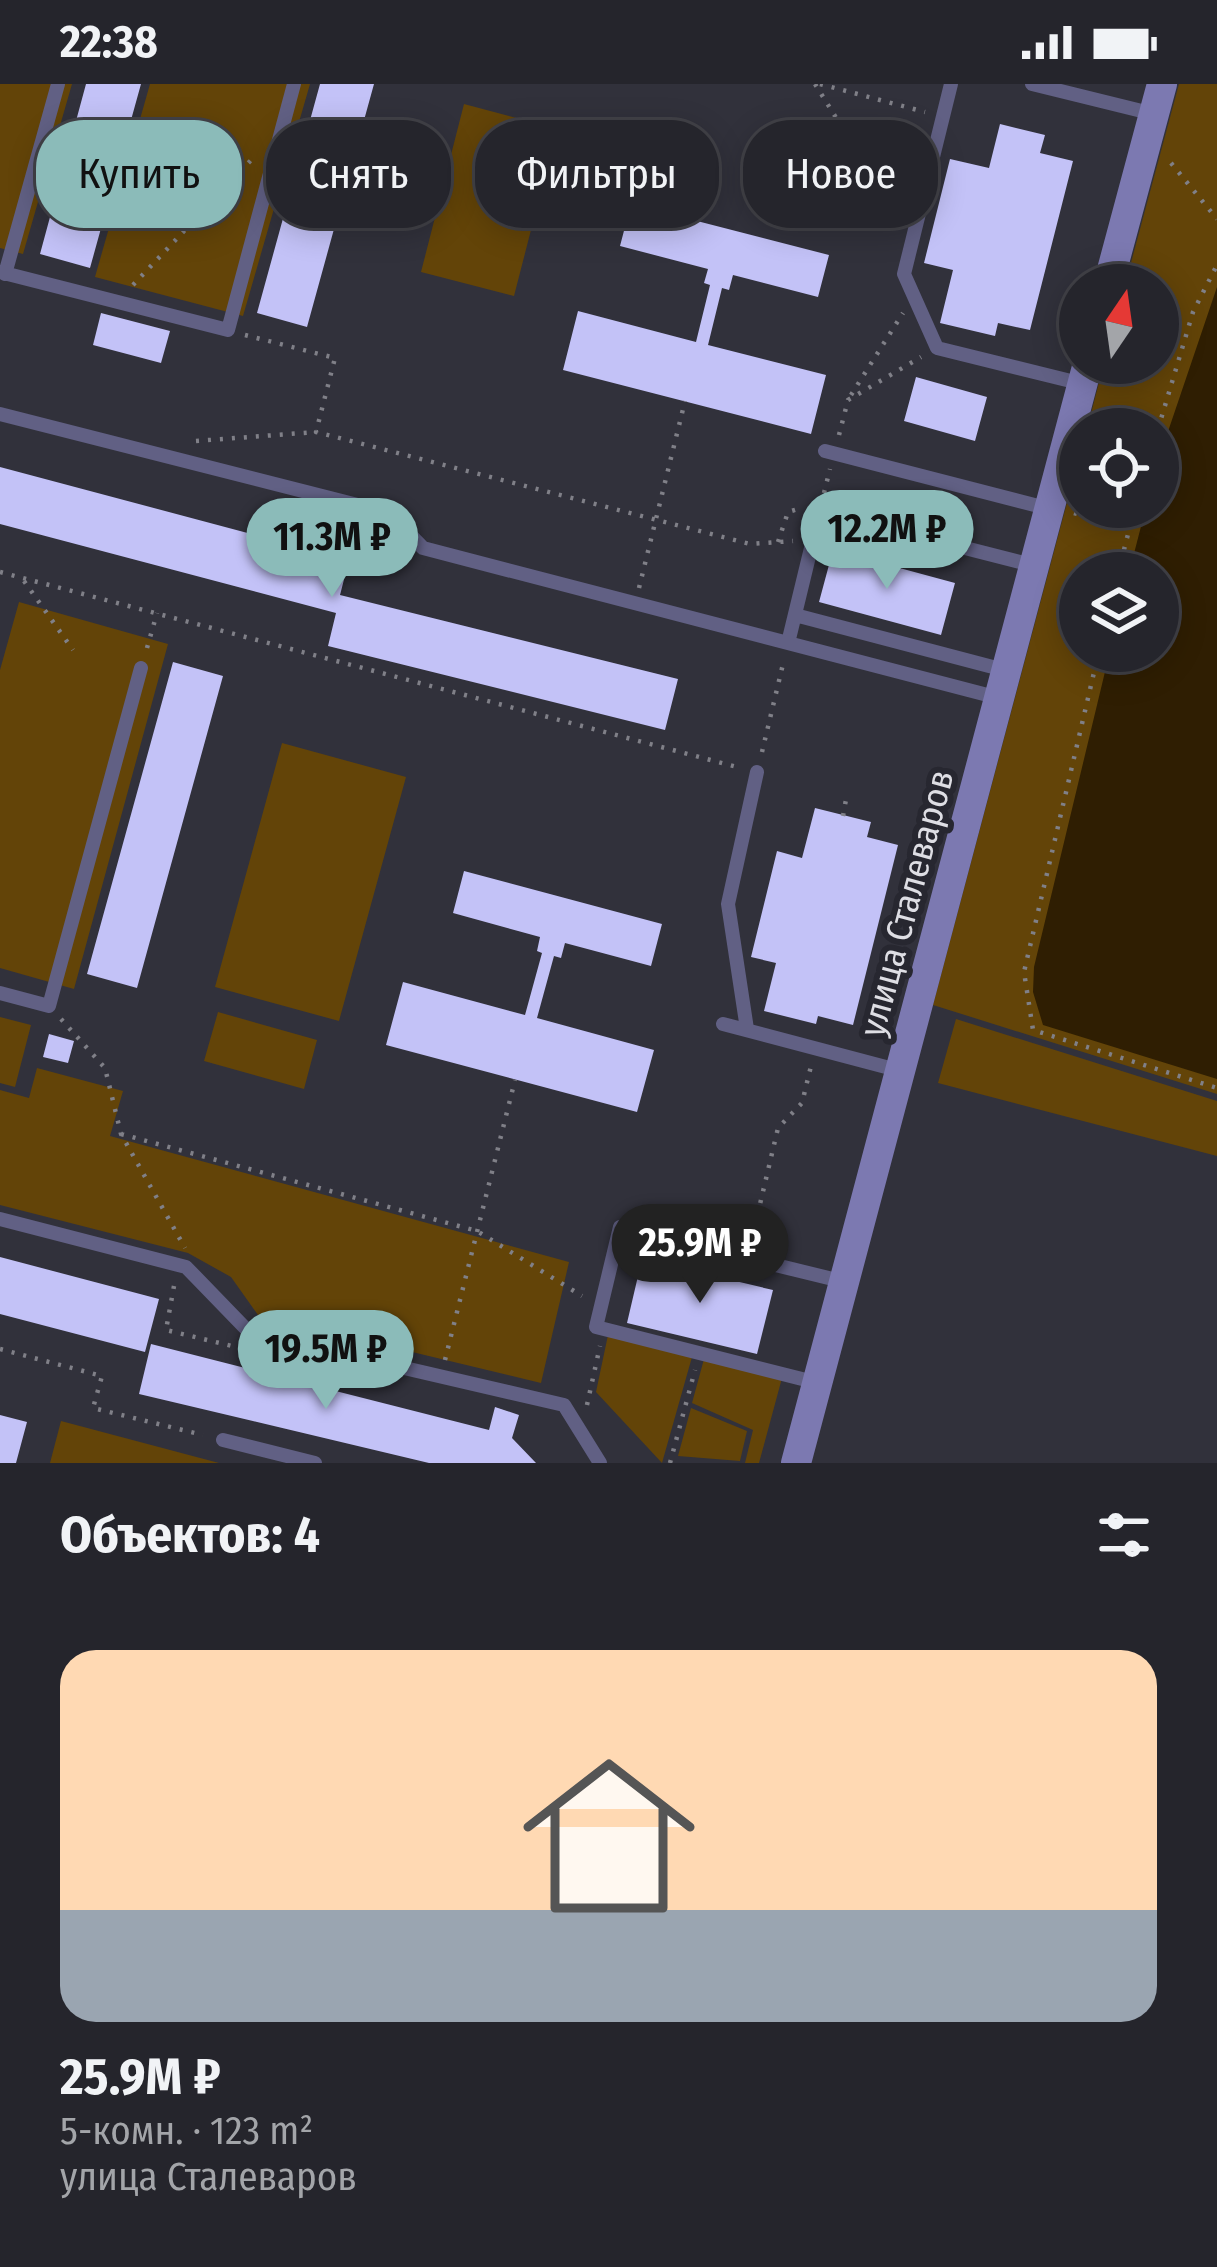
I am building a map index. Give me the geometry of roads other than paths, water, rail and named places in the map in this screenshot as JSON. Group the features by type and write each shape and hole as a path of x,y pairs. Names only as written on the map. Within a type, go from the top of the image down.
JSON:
{"main road":[{"path":"1114,264 1158,99"},
{"name":"улица Сталеваров","path":"796,1463 1034,566 1059,517"}],"lane":[{"path":"58,84 3,273 228,330 294,84"},
{"path":"951,84 904,274 938,347 1059,368"},
{"path":"1032,84 1158,99"},
{"path":"0,414 389,513 423,548 788,643 1004,685"},
{"path":"829,453 1059,510"},
{"path":"788,643 820,512 1034,566"},
{"path":"795,615 1004,685"},
{"path":"0,993 49,1006 141,668"},
{"path":"748,1029 728,904 757,772"},
{"path":"723,1024 901,1071"},
{"path":"0,1219 186,1267 249,1332 564,1405 600,1463"},
{"path":"818,1383 596,1327 620,1227 845,1282"},
{"path":"223,1440 315,1463"}]}
